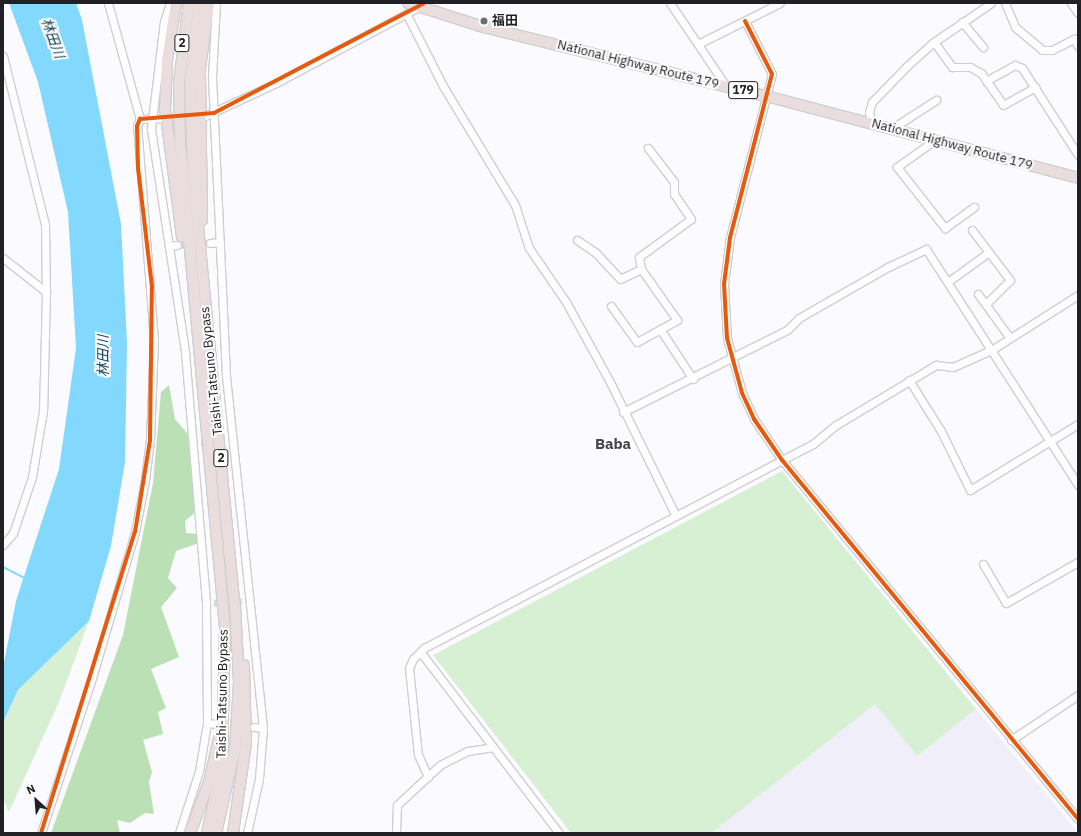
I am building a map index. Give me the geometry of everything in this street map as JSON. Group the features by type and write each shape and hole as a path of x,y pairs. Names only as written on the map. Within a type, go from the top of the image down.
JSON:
{"highway":[{"path":"176,3 167,61 165,109 170,163 195,318"},
{"name":"Taishi-Tatsuno Bypass","path":"189,3 179,83 180,150 225,631 221,723 222,766 207,833"},
{"name":"Taishi-Tatsuno Bypass","path":"199,3 190,82 199,236 242,603 239,682 234,749 216,833"},
{"path":"199,236 203,212 200,68 209,3"},
{"name":"National Highway Route 179","path":"408,3 421,5 1078,177"},
{"path":"233,833 246,743 246,679 242,603"},
{"path":"190,833 209,782 221,723"}],"street":[{"path":"41,833 92,678 135,532 148,460 154,340 152,287 138,167 137,126 140,119 108,3"},
{"path":"170,3 151,118 198,443 206,604 207,723 199,771 179,833"},
{"path":"216,3 214,113 227,440 242,603 261,685 263,728 259,779 247,833"},
{"path":"670,3 700,43 726,86"},
{"path":"700,43 780,3"},
{"path":"872,124 869,112 872,102 934,42 992,3"},
{"path":"1005,3 1015,27 1042,50 1052,50 1077,40"},
{"path":"1071,3 1078,13"},
{"path":"205,116 214,113 407,15 421,5"},
{"path":"407,15 443,86 515,205 529,248 566,302 676,516"},
{"path":"745,21 771,69 766,96 730,238 725,276 724,311 732,357 754,418 782,460 1011,740 1078,818"},
{"path":"962,22 983,47"},
{"path":"934,42 952,67 974,68 986,81 1003,105 1035,87"},
{"path":"3,56 45,224 46,292 43,411 32,477 13,533 3,545"},
{"path":"986,81 1019,65 1035,87 1078,155"},
{"path":"891,129 936,100"},
{"path":"140,119 163,118"},
{"path":"936,140 897,167 945,228 974,207"},
{"path":"611,306 637,342 677,320 641,269 639,257 691,219 674,194 674,182 648,148"},
{"path":"972,230 1010,280 986,304"},
{"path":"577,240 596,253 620,279 641,269"},
{"path":"210,243 220,242"},
{"path":"169,246 177,245"},
{"path":"623,412 693,379 732,357 787,330 799,318 922,249 926,249 993,349 1078,485"},
{"path":"948,282 989,252"},
{"path":"3,258 46,292"},
{"path":"978,294 1010,338"},
{"path":"428,777 418,755 409,668 413,659 422,654 424,648 814,444 836,424 882,400 909,380 936,365 962,364 993,349 1078,295"},
{"path":"660,330 693,379"},
{"path":"909,380 941,431 970,490 1078,424"},
{"path":"982,564 1006,603 1078,562"},
{"path":"206,604 214,603"},
{"path":"422,654 559,833"},
{"path":"1011,740 1078,695"},
{"path":"207,723 221,723"},
{"path":"254,727 263,728"},
{"path":"396,833 397,805 428,777 452,758 493,747"}],"shaded area":[{"path":"875,704 917,756 976,709 1078,833 712,833"}],"green space":[{"path":"169,385 175,419 191,438 198,510 185,521 186,533 199,534 202,542 176,551 168,578 177,588 161,607 179,657 151,669 166,708 158,712 163,734 143,740 152,772 149,782 154,814 145,813 130,823 117,820 120,833 51,833 123,635 153,483 161,392"},
{"path":"782,471 976,709 917,756 875,704 712,833 571,833 433,655"},
{"path":"89,621 59,702 9,812 3,799 3,724 18,690"}],"water":[{"name":"林田川","path":"9,3 76,3 82,20 121,224 127,342 125,462 111,546 89,621 18,690 3,723 3,668 16,601 59,469 76,348 68,212 38,82"}],"waterway":[{"path":"3,567 25,578"}],"tunnel":[{"path":"177,245 210,243"},
{"path":"201,443 223,441"},
{"path":"214,603 242,601"}],"cycle path":[{"path":"41,833 135,532 150,440 152,287 138,167 137,126 140,119 214,113 424,3"},
{"path":"745,21 772,74 730,238 724,284 727,338 742,393 754,419 782,460 1078,819"}],"place":[{"name":"福田","path":"484,21"}],"district":[{"name":"Baba","path":"613,444"}]}
